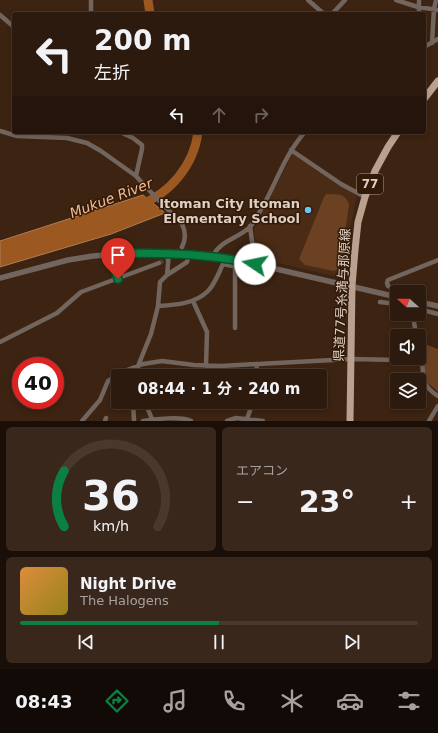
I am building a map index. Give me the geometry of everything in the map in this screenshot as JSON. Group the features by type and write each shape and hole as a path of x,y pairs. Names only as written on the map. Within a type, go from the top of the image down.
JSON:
{"main road":[{"path":"426,96 438,81"},
{"name":"県道77号糸満与那原線","path":"350,421 352,286 357,231 365,197 380,162 397,134"}],"street":[{"path":"91,0 91,12"},
{"path":"308,0 322,12"},
{"path":"334,12 345,0"},
{"path":"396,0 418,7 436,9"},
{"path":"419,0 419,12"},
{"path":"432,43 436,0"},
{"path":"0,15 12,25"},
{"path":"426,46 438,39"},
{"path":"0,131 17,136 67,138 87,143 101,151 136,176 142,184 173,214 184,230 184,242 182,247"},
{"path":"124,134 142,145 136,176"},
{"path":"213,256 221,245 250,226 263,207 291,150 303,134"},
{"path":"291,150 341,184 365,197"},
{"path":"250,226 253,264"},
{"path":"0,278 68,260 110,254 150,252 213,256 390,295"},
{"path":"167,275 169,253"},
{"path":"110,254 118,279"},
{"path":"138,366 151,334 158,306 160,282 167,275 187,262 189,254"},
{"path":"390,287 387,283 388,280 438,260"},
{"path":"0,342 57,314 81,292 159,263"},
{"path":"158,306 175,305 193,301 209,291 223,264 247,268 253,264"},
{"path":"234,266 235,328"},
{"path":"193,301 207,332 206,366"},
{"path":"380,302 390,303"},
{"path":"426,303 438,306"},
{"path":"426,311 438,314"},
{"path":"82,421 100,400 108,381 119,373 143,364 162,361 206,366 221,366 351,359 390,360"},
{"path":"257,364 257,369"},
{"path":"423,365 423,379 428,388 438,396"},
{"path":"429,421 438,406"},
{"path":"133,409 134,421"},
{"path":"148,409 152,419"},
{"path":"247,419 251,409"},
{"path":"143,421 152,419 184,418 191,421"},
{"path":"227,421 236,418 263,421"}],"shaded area":[{"name":"Itoman City Itoman Elementary School","path":"292,155 295,155 357,196 350,229 346,269 337,277 262,259 256,253 254,229"},
{"path":"326,194 337,194 342,196 349,204 340,268 334,271 305,265 299,259"},
{"path":"143,195 165,213 111,234 0,267 0,241"},
{"path":"427,345 438,349 438,392 428,383 426,373 424,373 422,365 426,365"}],"waterway":[{"name":"Mukue River","path":"148,0 150,12"},
{"name":"Mukue River","path":"139,205 161,194 179,177 191,156 196,144 198,134"}],"tunnel":[{"path":"159,263 174,255 182,247"}],"place":[{"name":"Itoman City Itoman Elementary School","path":"308,210"}],"route":[{"path":"118,279 110,254 150,252 182,253 213,256 255,264"}]}
